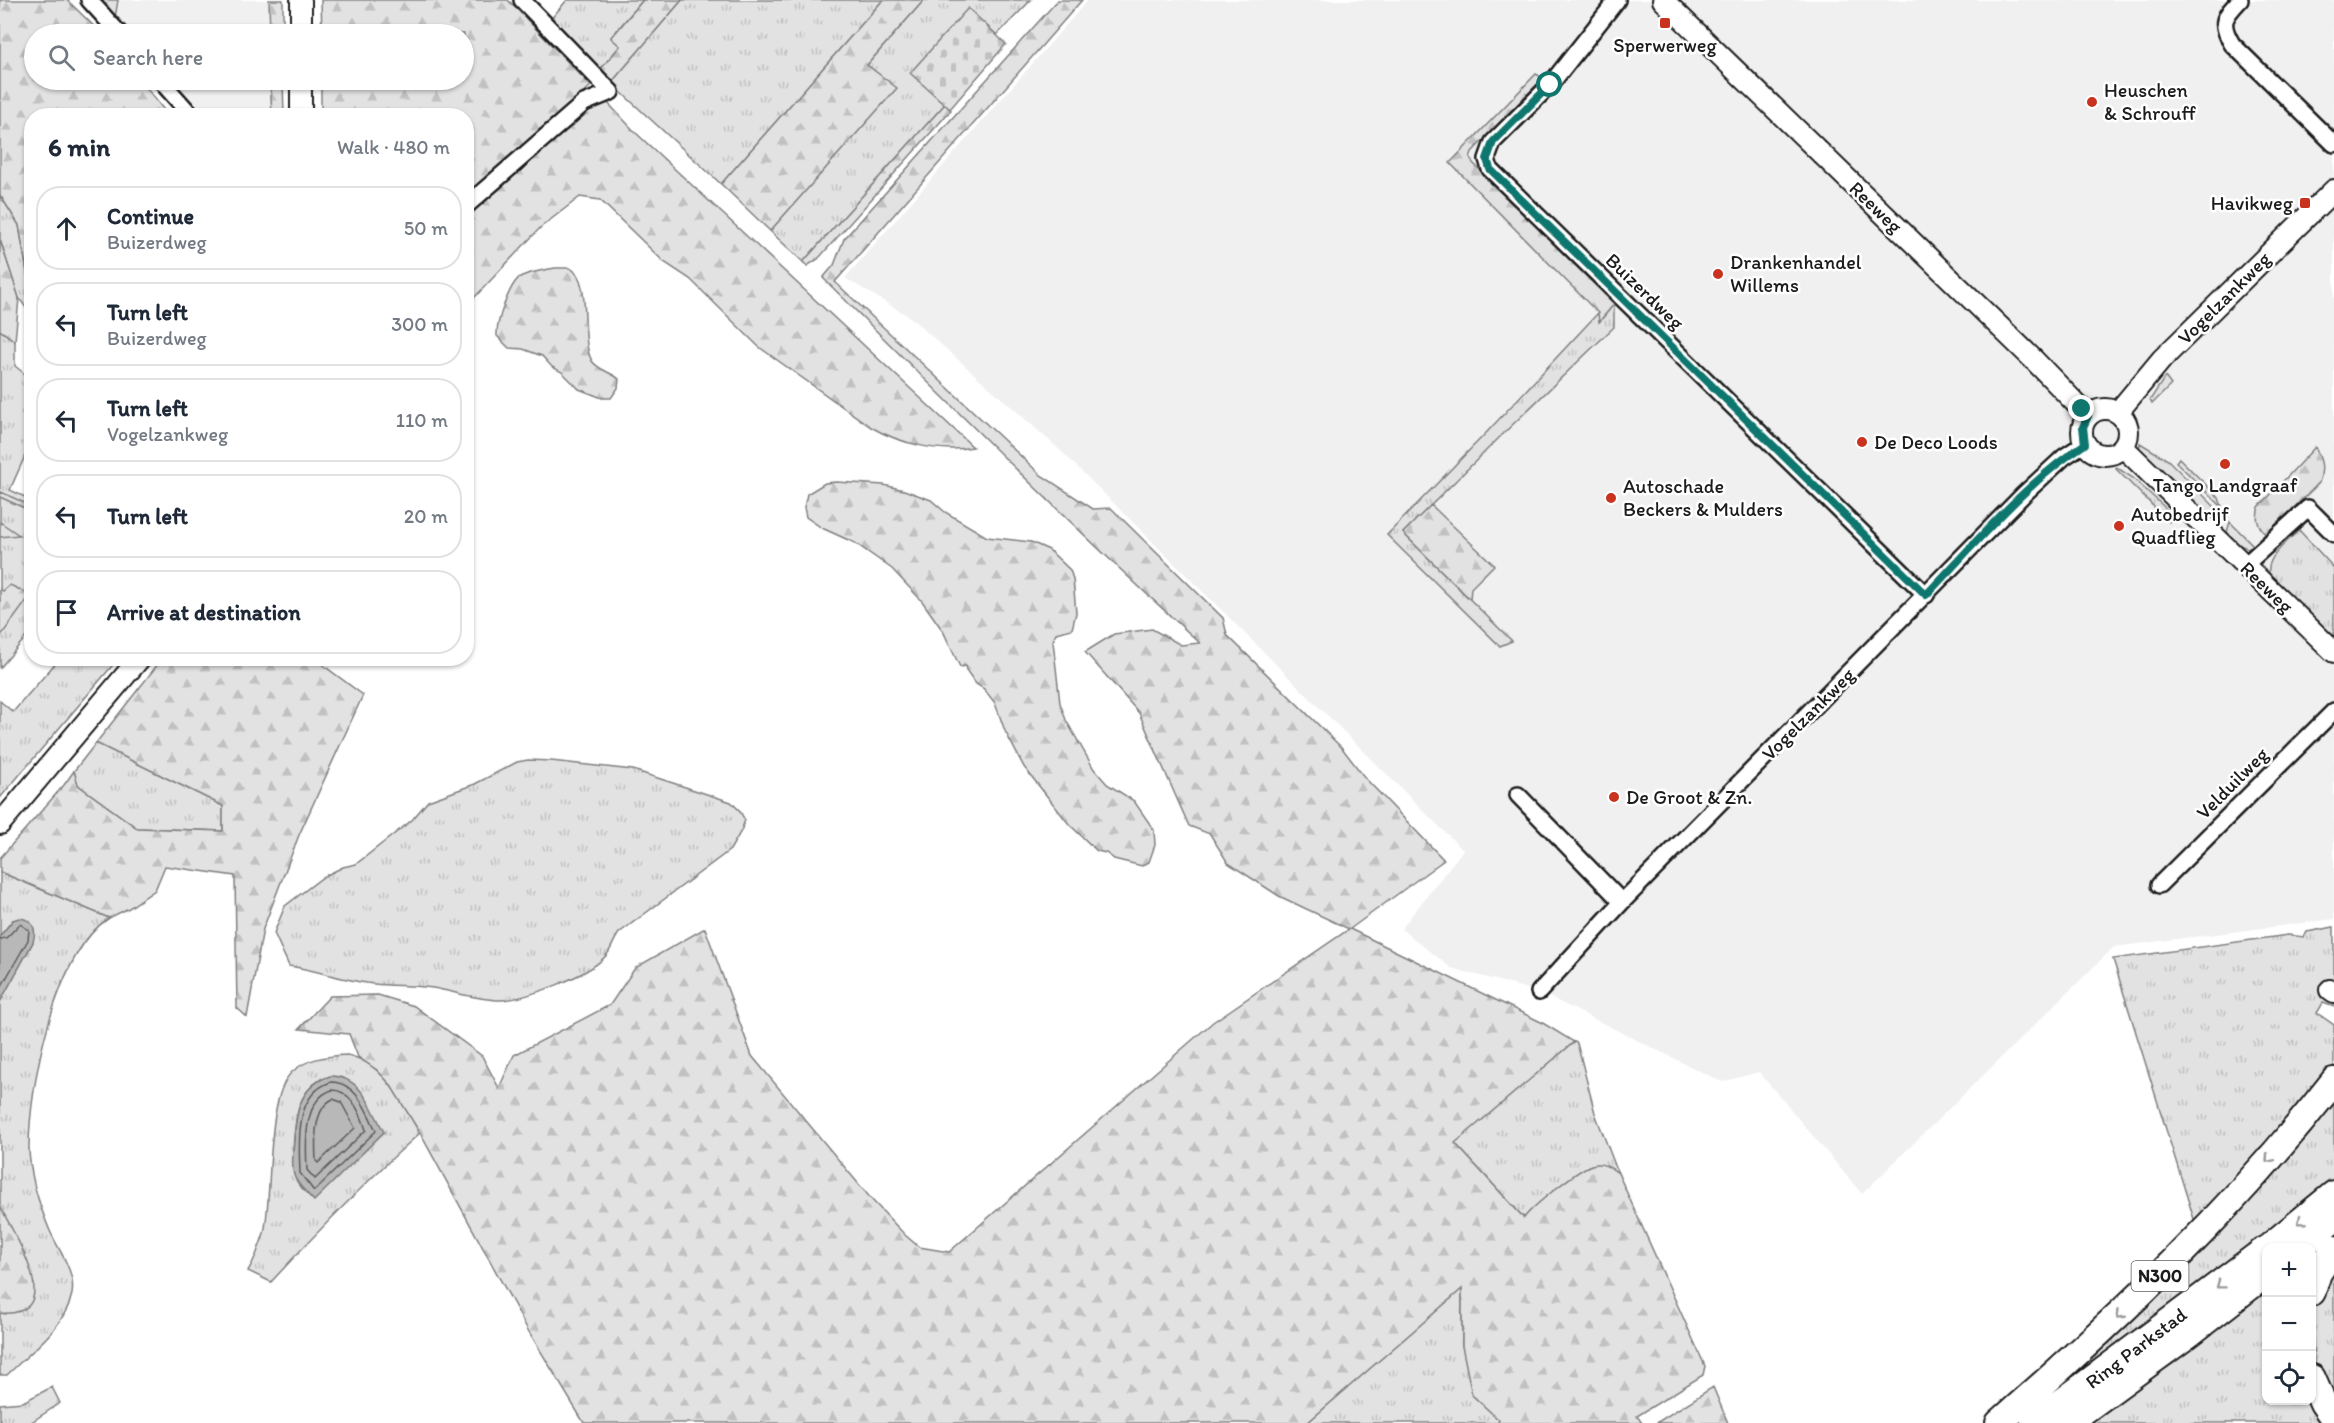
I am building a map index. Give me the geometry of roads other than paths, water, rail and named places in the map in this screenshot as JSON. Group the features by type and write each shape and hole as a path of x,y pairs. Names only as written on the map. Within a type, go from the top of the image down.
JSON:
{"highway":[{"name":"N300","path":"1999,1423 2097,1337 2178,1258 2265,1165 2334,1081"},
{"name":"Ring Parkstad","path":"2273,1243 2334,1194"},
{"path":"2305,1243 2334,1219"},
{"path":"2316,1279 2334,1249"},
{"name":"Ring Parkstad","path":"2034,1423 2262,1252"},
{"name":"Ring Parkstad","path":"2067,1423 2180,1341 2262,1277"},
{"path":"2316,1389 2334,1419"}],"street":[{"path":"89,0 111,24"},
{"path":"301,0 301,24"},
{"path":"474,199 584,103 611,92 522,0"},
{"name":"Buizerdweg","path":"1617,0 1550,85 1493,142 1487,159 1490,169 1926,595"},
{"name":"Reeweg","path":"1663,0 2088,416"},
{"path":"2240,0 2228,13 2224,23 2232,44 2334,144"},
{"path":"169,90 185,108"},
{"path":"301,90 301,108"},
{"name":"Vogelzankweg","path":"2118,412 2162,359 2334,190"},
{"path":"2099,409 2112,409 2118,412 2128,424 2127,440 2117,452 2103,455 2096,453 2085,444 2083,427 2088,416 2099,409"},
{"name":"Vogelzankweg","path":"1539,992 1622,902 2041,478 2064,457 2085,444"},
{"name":"Reeweg","path":"2123,447 2334,652"},
{"path":"2245,565 2308,508 2334,534"},
{"path":"0,824 133,666"},
{"name":"Velduilweg","path":"2159,885 2334,711"},
{"path":"1518,795 1622,902"}],"water":[{"path":"19,918 28,920 33,926 33,942 0,1002 0,936 13,920"},
{"path":"330,1076 341,1077 358,1087 370,1104 384,1132 314,1201 297,1182 293,1171 296,1120 301,1102 312,1086"}],"place":[{"name":"Sperwerweg","path":"1665,23"},
{"name":"Heuschen & Schrouff","path":"2092,102"},
{"name":"Havikweg","path":"2305,203"},
{"name":"Drankenhandel Willems","path":"1718,274"},
{"name":"De Deco Loods","path":"1862,442"},
{"name":"Tango Landgraaf","path":"2225,464"},
{"name":"Autoschade Beckers & Mulders","path":"1611,498"},
{"name":"Autobedrijf Quadflieg","path":"2119,526"},
{"name":"De Groot & Zn.","path":"1614,797"}]}
